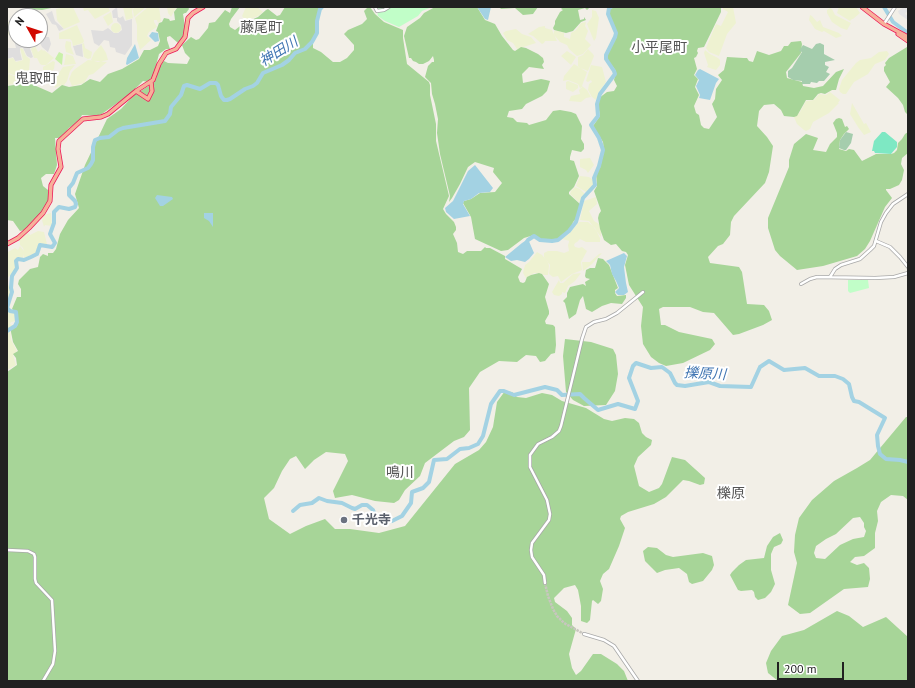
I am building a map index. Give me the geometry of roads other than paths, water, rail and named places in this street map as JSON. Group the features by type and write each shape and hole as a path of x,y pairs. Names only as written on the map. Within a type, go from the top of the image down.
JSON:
{"highway":[{"path":"7,244 18,238 29,228 49,204 52,182 61,167 58,149 59,141 83,119 104,116 136,91 151,82 166,53 176,49 185,37 187,23 190,16 202,7"},
{"path":"862,7 908,41"},
{"path":"886,25 908,37"},
{"path":"136,91 148,99 152,91 151,82"}],"street":[{"path":"375,7 377,11 384,10 389,7"},
{"path":"886,25 895,7"},
{"path":"830,277 835,269 841,265 864,257 874,246 881,222 886,213 897,201 908,194"},
{"path":"876,241 890,247 900,256 908,267"},
{"path":"801,284 817,277 875,278 894,277 908,273"},
{"path":"545,583 544,575 532,557 531,550 532,543 549,520 550,514 547,500 530,467 529,459 535,447 542,441 556,434 561,426 586,327 611,316 643,292"},
{"path":"7,550 28,550 34,554 36,582 52,600 55,651 53,664 43,681"},
{"path":"584,634 608,641 614,646 638,681"}],"water":[{"path":"477,7 491,7 488,20 485,19"},
{"path":"152,32 158,33 159,41 155,42 149,36"},
{"path":"135,44 139,58 127,65 127,58"},
{"path":"700,69 719,79 710,100 699,98 700,95 696,86 699,80 695,75"},
{"path":"475,165 493,188 490,192 479,193 471,199 464,201 463,204 470,216 454,219 446,212 445,208 453,201 468,171"},
{"path":"157,195 172,197 173,199 163,206 160,206 155,198"},
{"path":"204,213 213,213 213,227 209,221 204,218"},
{"path":"528,239 534,253 529,259 525,262 517,260 511,261 505,257 522,243"},
{"path":"624,253 627,256 624,267 628,292 624,295 618,295 615,292 619,288 612,274 610,265 606,261"}],"waterway":[{"name":"神田川","path":"7,331 15,326 17,322 16,312 10,311 7,308 12,292 12,276 17,268 16,261 18,259 24,260 37,254 40,245 52,247 55,243 50,234 54,223 54,212 59,207 69,209 75,207 75,201 69,195 69,188 77,173 88,168 91,164 93,160 93,147 95,140 109,137 123,128 165,121 170,114 171,107 181,95 184,86 187,85 200,89 210,83 216,83 224,100 230,99 245,89 253,86 257,83 263,73 282,65 295,53 305,49 312,42 317,33 317,21 320,9 322,7"},
{"path":"526,243 534,236 540,240 558,240 569,231 576,222 583,198 595,185 594,178 603,150 599,138 591,125 598,116 597,104 600,94 615,74 606,59 606,55 616,33 608,14 609,8 611,7"},
{"path":"884,7 893,22 908,33"},
{"name":"擽原川","path":"293,511 300,505 312,503 319,498 327,501 342,503 355,509 362,505 367,505 373,510 378,522 392,521 402,516 411,503 412,492 423,488 429,482 434,460 447,459 460,449 469,448 478,444 483,436 491,404 500,391 514,395 545,387 557,390 562,395 580,394 598,410 618,404 635,409 638,401 629,378 633,366 636,363 651,368 662,367 670,373 677,385 685,386 709,382 720,386 751,387 760,367 769,361 784,370 805,368 819,376 835,376 843,379 849,384 854,401 859,402 885,418 877,435 880,454 886,459 908,462"}],"tunnel":[{"path":"545,583 548,596 557,616 564,623 584,634"}],"place":[{"name":"千光寺","path":"344,520"}],"district":[{"name":"藤尾町","path":"261,28"},
{"name":"小平尾町","path":"659,48"},
{"name":"鬼取町","path":"36,79"},
{"name":"鳴川","path":"400,473"},
{"name":"櫟原","path":"731,494"}]}
